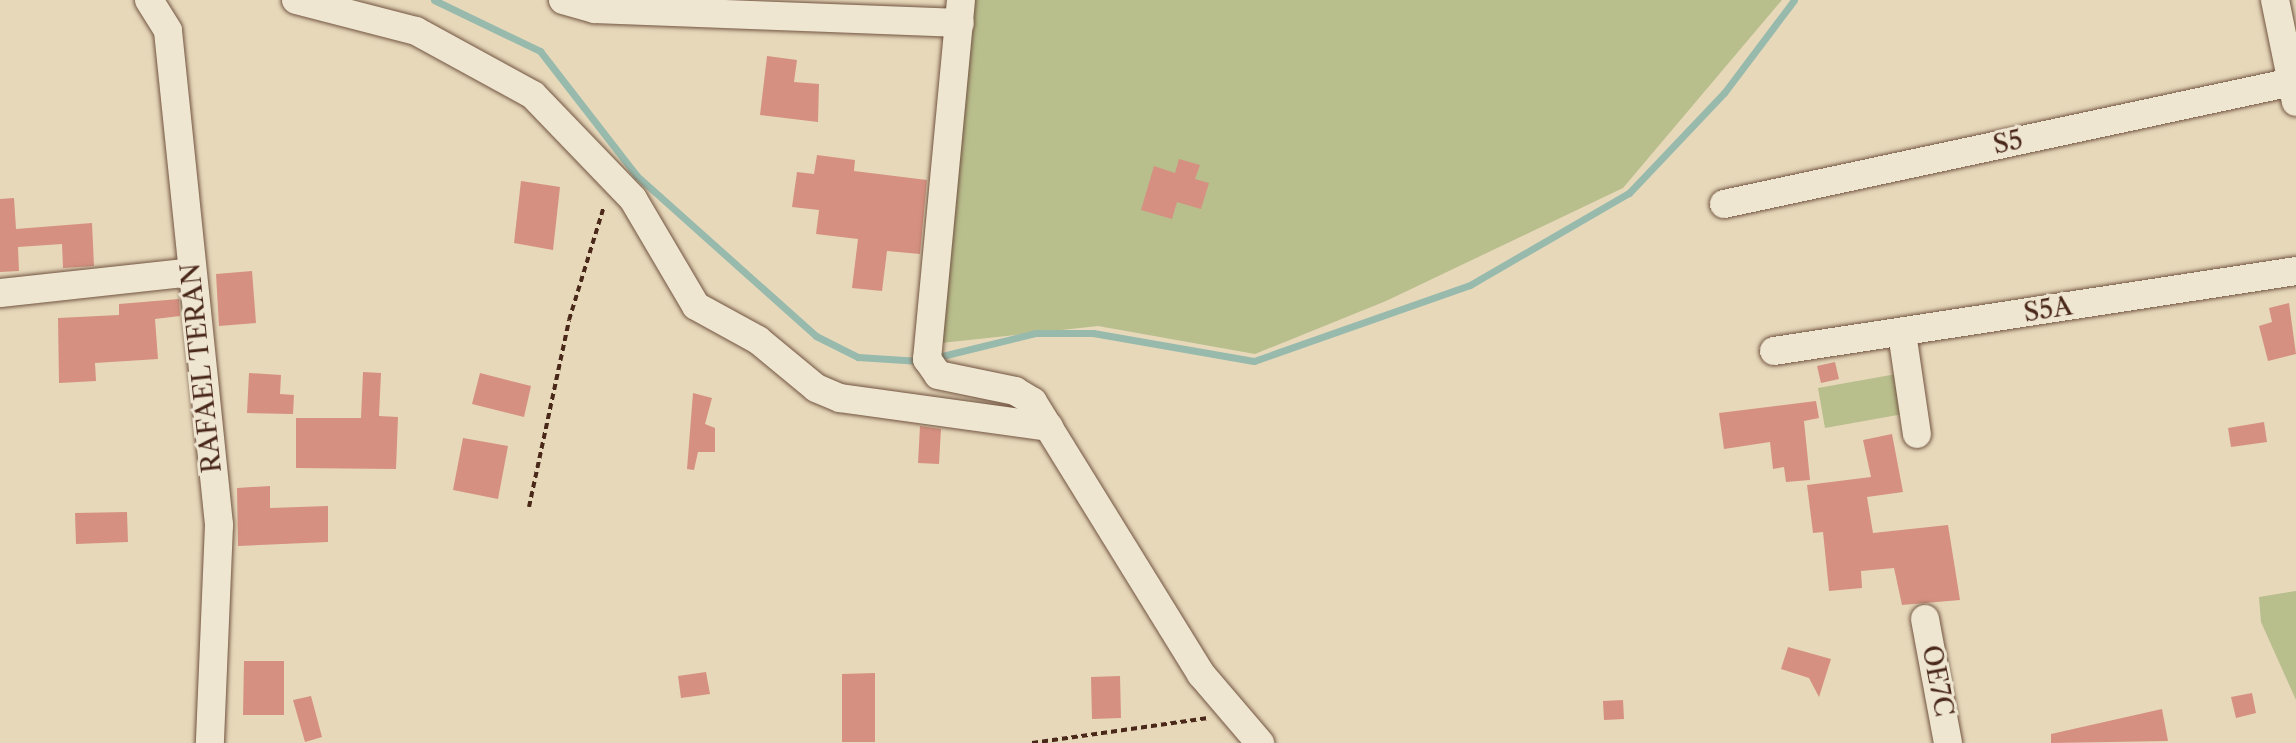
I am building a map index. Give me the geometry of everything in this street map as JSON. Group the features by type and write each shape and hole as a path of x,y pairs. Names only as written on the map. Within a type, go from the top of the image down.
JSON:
{"street":[{"name":"RAFAEL TERAN","path":"149,0 168,31 219,525 210,743"},
{"path":"296,0 416,31 533,95 613,177 664,242 696,306 758,340 816,388 840,398 1049,427"},
{"path":"563,0 595,9 961,11 927,359 938,375 1025,395 1049,427 1201,674 1260,743"},
{"path":"2275,0 2294,92"},
{"name":"S5","path":"1724,204 2294,92"},
{"name":"S5A","path":"1787,350 2296,271"},
{"path":"0,293 192,272"},
{"path":"1902,333 1917,434"},
{"name":"OE7C","path":"1925,619 1948,743"}],"path":[{"path":"529,507 569,320 613,177"},
{"path":"1032,743 1233,712"}],"green space":[{"path":"970,0 1782,0 1623,188 1386,301 1255,354 1098,326 941,343"},
{"path":"1902,373 1909,413 1825,428 1818,388"},
{"path":"2296,591 2296,700 2261,622 2259,597"}],"building":[{"path":"767,56 797,60 794,82 819,84 818,122 760,115"},
{"path":"817,155 855,160 854,171 927,180 920,254 887,251 882,291 852,288 858,239 816,234 819,210 792,207 797,172 814,174"},
{"path":"1179,159 1200,165 1195,179 1209,183 1201,209 1177,202 1172,219 1141,210 1154,166 1175,173"},
{"path":"521,181 560,187 553,250 514,243"},
{"path":"14,198 16,229 92,223 94,266 63,268 62,244 18,247 19,271 0,272 0,199"},
{"path":"252,271 256,323 219,326 216,274"},
{"path":"179,299 180,316 155,319 158,359 95,363 96,381 59,383 58,318 119,315 119,304"},
{"path":"2289,303 2296,354 2268,361 2259,326 2272,322 2269,308"},
{"path":"1835,362 1839,379 1821,383 1817,366"},
{"path":"363,372 381,373 379,416 398,417 396,469 296,468 296,418 361,418"},
{"path":"249,373 281,375 280,394 294,395 293,414 247,413"},
{"path":"480,373 531,386 524,417 472,404"},
{"path":"693,393 712,398 705,424 715,428 715,452 698,452 694,470 687,469"},
{"path":"1816,401 1819,418 1804,421 1810,480 1786,482 1784,467 1773,469 1770,442 1724,449 1719,413"},
{"path":"2264,422 2267,442 2231,447 2228,428"},
{"path":"920,426 941,429 939,464 918,463"},
{"path":"1892,434 1903,492 1867,497 1873,533 1948,525 1960,600 1902,605 1894,568 1861,571 1862,588 1829,591 1823,532 1813,533 1807,485 1871,477 1863,440"},
{"path":"463,438 508,446 498,499 453,490"},
{"path":"270,486 270,508 328,506 328,542 238,546 237,488"},
{"path":"127,512 128,542 76,544 75,513"},
{"path":"1788,647 1831,659 1819,697 1809,678 1781,669"},
{"path":"244,661 284,661 284,715 243,715"},
{"path":"706,672 710,694 681,698 678,676"},
{"path":"875,673 875,742 842,742 842,674"},
{"path":"1120,676 1121,718 1092,719 1091,677"},
{"path":"2252,693 2256,713 2236,718 2231,697"},
{"path":"311,696 322,737 305,742 293,700"},
{"path":"1623,700 1624,719 1604,720 1603,701"},
{"path":"2162,709 2168,741 2051,743 2051,734"}],"waterway":[{"path":"434,0 540,51 637,176 816,336 858,357 920,361"},
{"path":"934,358 1036,333 1093,333 1254,361 1470,285 1629,193 1724,93 1794,0"}]}
